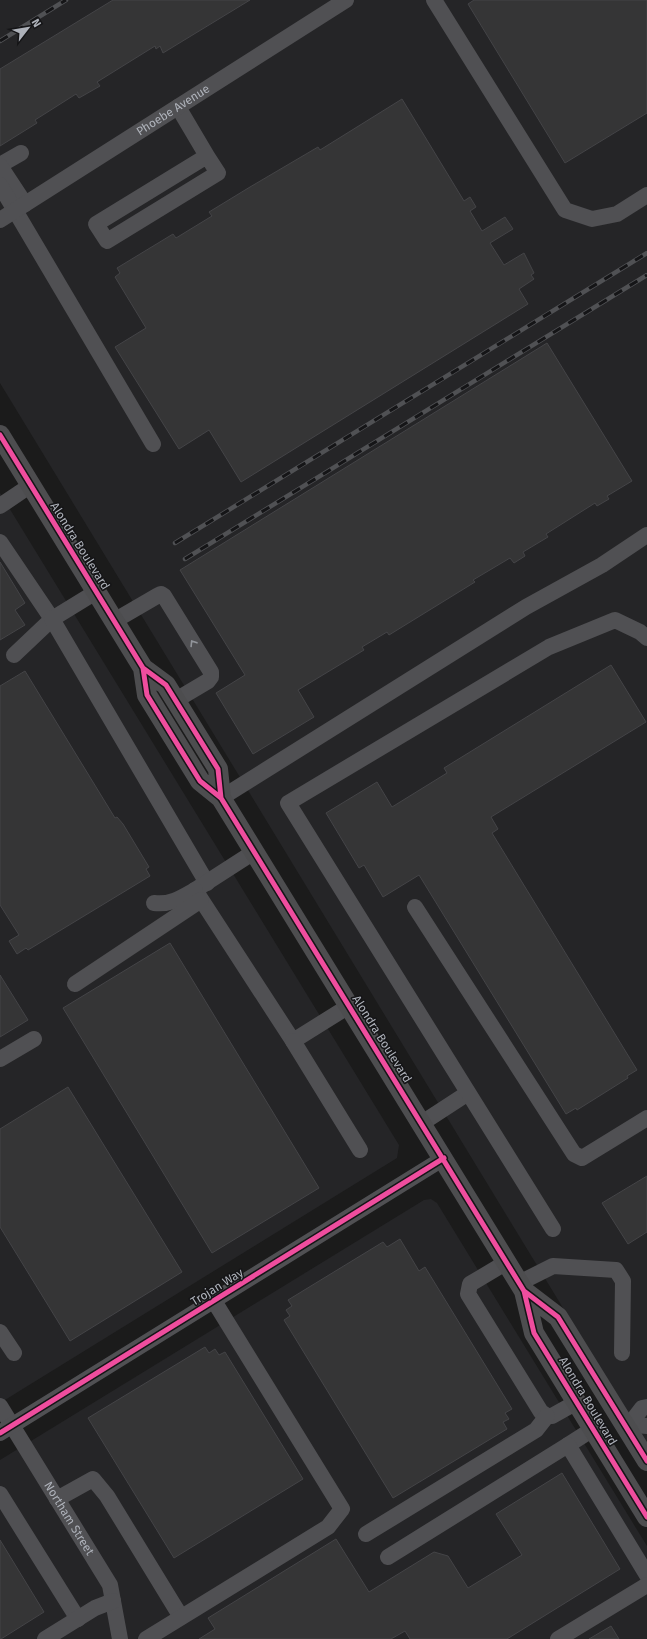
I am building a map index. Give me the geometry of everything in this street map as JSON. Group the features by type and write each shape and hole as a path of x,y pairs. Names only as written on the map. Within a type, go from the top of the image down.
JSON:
{"main road":[{"name":"Alondra Boulevard","path":"0,435 143,668 166,685 176,700 218,769 221,798"},
{"name":"Alondra Boulevard","path":"143,668 147,696 200,781 221,798 444,1158 522,1287 534,1333 647,1517"},
{"name":"Alondra Boulevard","path":"522,1287 558,1317 627,1424 647,1461"}],"street":[{"name":"Phoebe Avenue","path":"0,220 346,0"},
{"path":"434,0 565,210 592,219 617,214 647,195"},
{"path":"178,107 218,173 107,241 96,224 207,156"},
{"path":"21,153 0,166 20,208 153,444"},
{"path":"0,185 20,208"},
{"path":"0,506 31,485"},
{"path":"221,798 526,607 602,565 647,535"},
{"path":"0,542 52,619 201,891 360,1150"},
{"path":"14,655 52,619 96,592"},
{"path":"114,621 161,594 164,596 211,672 211,677 176,700"},
{"path":"553,1229 288,803 549,647 615,620 640,632 647,638"},
{"path":"75,984 254,852"},
{"path":"154,903 164,904 175,902 201,891"},
{"path":"415,907 574,1154 582,1158 647,1118"},
{"path":"293,1042 349,1006"},
{"path":"0,1059 34,1038"},
{"path":"422,1123 468,1093"},
{"name":"Trojan Way","path":"6,1429 444,1158"},
{"path":"507,1262 470,1284 468,1294 541,1412 547,1416"},
{"path":"522,1287 553,1266 616,1270 623,1281 622,1353"},
{"path":"146,1639 328,1527 342,1509 214,1301"},
{"path":"0,1332 14,1353"},
{"path":"366,1534 536,1430 547,1416 557,1414 577,1402"},
{"name":"Northam Street","path":"0,1406 6,1429 57,1499 110,1585 120,1639"},
{"path":"627,1424 642,1408 647,1406"},
{"path":"627,1424 647,1426"},
{"path":"388,1557 593,1429"},
{"path":"568,1445 647,1575"},
{"path":"57,1499 93,1479 107,1496 181,1617"},
{"path":"0,1494 78,1619"},
{"path":"558,1639 647,1585"},
{"path":"45,1639 95,1608 113,1602"}],"shaded area":[{"path":"0,0 647,0 647,1446 0,383"},
{"path":"0,493 399,1145 397,1158 0,1403"},
{"path":"431,1199 437,1203 647,1546 647,1639 0,1639 0,1460 424,1200"}],"building":[{"path":"113,0 250,0 163,53 160,46 156,49 155,46 97,82 100,86 79,98 76,94 35,120 37,123 0,146 0,69"},
{"path":"474,0 647,0 647,113 565,163 468,4"},
{"path":"402,99 464,201 470,197 476,207 470,211 482,231 505,217 513,229 490,243 504,265 524,253 534,273 531,275 534,279 519,289 528,304 241,482 209,430 179,449 115,347 146,328 115,277 120,273 117,268 173,234 176,238 212,216 209,212 318,147 320,150"},
{"path":"547,343 632,481 607,496 609,499 597,506 595,503 546,534 548,537 523,552 525,556 514,563 510,558 473,580 475,582 389,635 387,632 362,647 364,650 298,690 314,717 253,754 216,693 245,675 180,570"},
{"path":"0,562 25,603 15,610 25,625 0,640"},
{"path":"611,665 646,722 491,817 498,829 492,833 637,1070 627,1076 628,1078 577,1110 576,1108 566,1114 419,875 383,897 364,865 359,868 326,813 377,782 392,807 447,773 444,768"},
{"path":"25,671 115,818 117,817 123,824 149,867 146,869 150,876 28,950 26,948 17,954 9,941 19,935 0,905 0,686"},
{"path":"170,943 319,1188 212,1253 63,1008"},
{"path":"0,975 28,1020 0,1037"},
{"path":"68,1087 182,1272 70,1341 0,1227 0,1129"},
{"path":"647,1176 647,1232 628,1244 602,1203"},
{"path":"400,1239 419,1271 425,1267 512,1409 505,1413 509,1419 503,1422 507,1429 393,1498 284,1320 290,1316 286,1310 292,1306 288,1300 383,1242 387,1247"},
{"path":"205,1347 209,1353 215,1349 219,1355 225,1352 303,1479 174,1558 88,1418"},
{"path":"562,1473 620,1569 507,1639 410,1639 405,1631 391,1639 199,1639 215,1629 208,1618 336,1539 369,1592 434,1552 448,1556 468,1588 522,1555 496,1514"},
{"path":"0,1540 44,1612 1,1639 0,1639"},
{"path":"611,1626 619,1639 589,1639"}],"railway":[{"path":"0,41 66,0"},
{"path":"175,543 647,253"},
{"path":"185,559 647,275"}],"cycle path":[{"path":"0,435 143,668 166,685 218,769 221,798"},
{"path":"143,668 147,695 200,781 221,798 524,1291 534,1333 647,1517"},
{"path":"0,1433 444,1158"},
{"path":"524,1291 558,1317 647,1461"}]}
